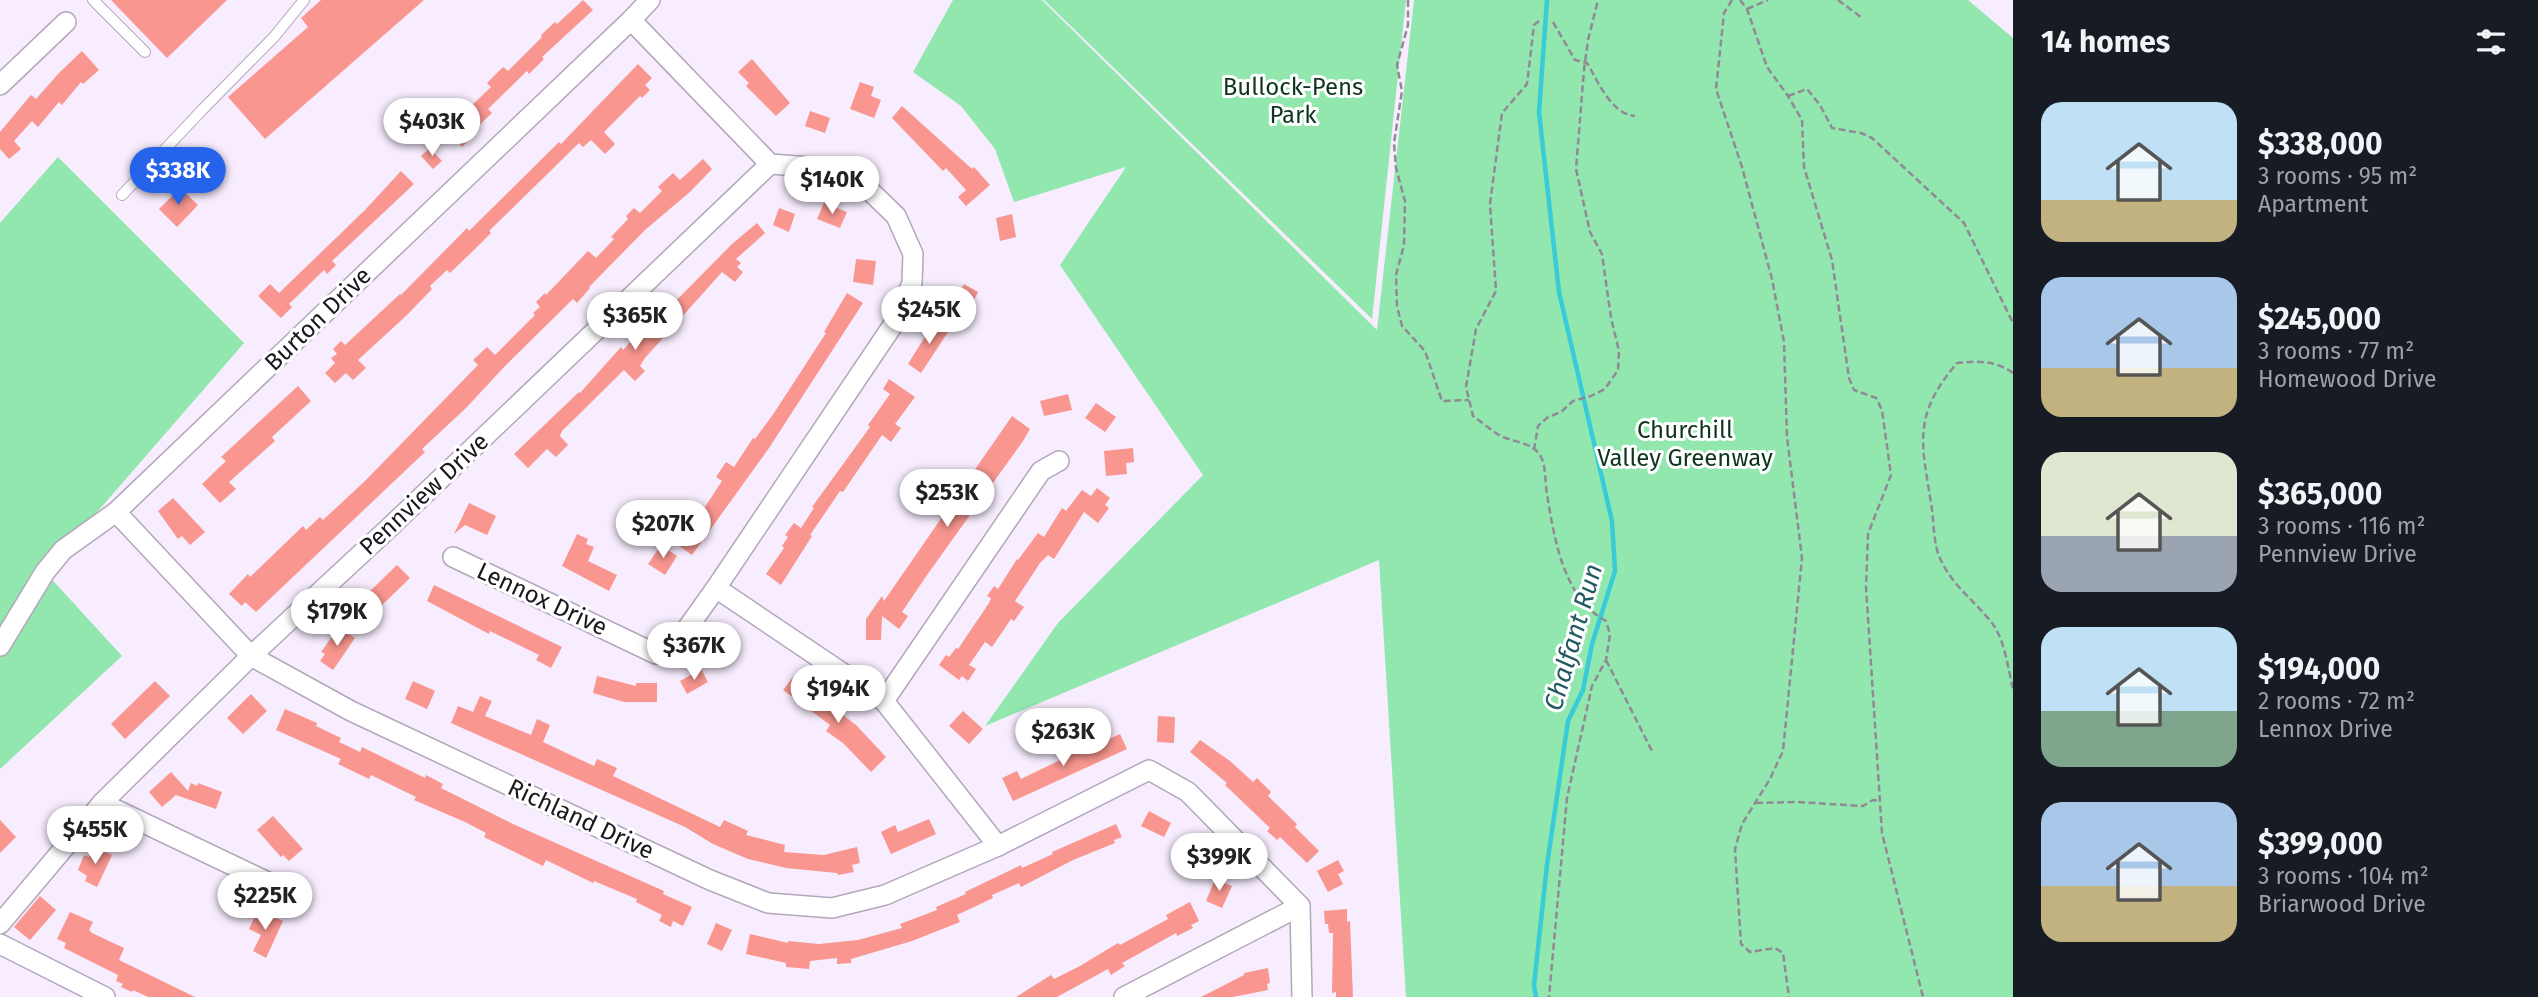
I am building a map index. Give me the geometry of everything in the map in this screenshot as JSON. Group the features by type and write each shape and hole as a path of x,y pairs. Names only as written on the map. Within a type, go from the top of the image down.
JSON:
{"street":[{"name":"Burton Drive","path":"0,646 45,572 63,550 116,512 650,0"},
{"path":"631,20 770,163 825,168 865,186 896,216 913,254 912,283 897,319 716,588 884,701 998,846"},
{"path":"0,85 65,22"},
{"name":"Pennview Drive","path":"0,925 102,803 251,656 770,163"},
{"path":"884,701 1041,471 1059,461"},
{"name":"Richland Drive","path":"116,512 251,656 363,717 710,880 768,903 832,908 886,895 998,846 1149,770 1188,792 1300,906"},
{"name":"Lennox Drive","path":"453,557 656,654 681,636 716,588"},
{"path":"102,803 276,886"},
{"path":"1124,997 1300,906 1302,997"},
{"path":"0,944 105,997"}],"lane":[{"path":"93,0 145,52"},
{"path":"122,195 274,37 304,0"}],"path":[{"path":"1408,0 1408,25 1397,65 1402,91 1394,144 1396,168 1405,201 1404,245 1396,275 1396,306 1402,326 1424,351 1442,401 1469,400"},
{"path":"1534,450 1538,426 1573,401 1591,397 1605,389 1618,370 1619,351 1611,318 1602,254 1590,232 1576,169 1584,70 1598,0"},
{"path":"1732,0 1724,13 1716,89 1742,167 1772,279 1784,342 1787,437 1802,558 1783,751 1742,824 1735,849 1741,944 1749,952 1776,948 1783,953 1789,997"},
{"path":"1740,0 1747,9 1767,67 1802,120 1804,167 1832,260 1849,379 1854,390 1876,398 1882,410 1891,475 1868,534 1866,574 1882,833 1923,997"},
{"path":"1747,9 1768,0"},
{"path":"1838,0 1861,17"},
{"path":"1539,21 1534,25 1527,84 1502,113 1490,204 1496,291 1476,329 1466,387 1473,416 1502,436 1531,447 1541,456 1553,535 1565,570 1578,595 1594,615 1606,621 1610,634 1606,660 1592,686 1567,798 1549,997"},
{"path":"1553,22 1575,60 1587,63 1612,103 1625,115 1635,116"},
{"path":"1788,96 1807,89 1820,105 1832,128 1861,133 1872,138 1964,223 2013,323"},
{"path":"2013,373 2003,365 1981,360 1957,363 1939,384 1927,410 1922,435 1938,555 1959,590 1993,624 2000,639 2013,689"},
{"path":"1606,660 1652,751"},
{"path":"1755,803 1797,802 1863,806 1873,800 1880,801"}],"green space":[{"name":"Churchill Valley Greenway","path":"953,0 1042,0 1377,330 1414,0 1968,0 2013,38 2013,997 1406,997 1379,560 985,726 1058,623 1203,475 1060,265 1126,167 1014,202 995,149 961,106 913,72"},
{"name":"Bullock-Pens Park","path":"1044,0 1406,0 1372,319"},
{"path":"58,157 244,343 45,572 122,656 0,769 0,223"}],"building":[{"path":"111,0 227,0 167,58"},
{"path":"321,0 424,0 265,139 228,97 308,27 301,18"},
{"path":"583,0 593,10 542,57 544,59 529,74 527,71 488,109 492,113 469,135 472,137 462,147 446,130 491,87 487,83 503,67 508,71 541,35"},
{"path":"82,51 99,70 83,84 81,82 62,105 59,102 38,127 32,121 14,141 21,149 9,159 0,149 0,132 31,95 36,99"},
{"path":"752,59 790,103 776,116 746,86 749,83 738,72"},
{"path":"638,64 652,78 645,85 650,90 642,98 640,96 604,132 615,144 605,154 591,140 583,147 579,143 489,231 491,233 475,249 450,273 447,270 430,286 432,289 407,315 358,360 366,368 353,380 346,373 335,383 325,373 335,363 331,358 337,354 333,349 341,341 345,345 401,295 467,228 469,231 559,142 561,144"},
{"path":"860,82 874,87 871,96 881,100 874,118 850,109"},
{"path":"902,106 972,169 974,167 990,185 966,206 958,197 966,190 946,168 943,171 892,118"},
{"path":"810,111 830,118 825,133 805,126"},
{"path":"430,148 442,161 433,169 421,156"},
{"path":"703,159 712,169 691,191 645,230 589,287 577,303 573,299 422,449 425,452 256,612 245,602 242,606 229,594 303,526 306,530 320,517 323,520 365,481 478,365 473,360 487,347 495,355 535,315 533,313 540,307 536,302 588,251 596,258 614,239 611,237 628,219 626,216 634,208 640,213 662,191 658,187 673,173 680,180"},
{"path":"401,171 414,184 332,261 336,265 327,274 324,270 289,304 292,307 281,318 258,296 270,284 279,293 365,210"},
{"path":"180,188 198,205 177,227 159,209"},
{"path":"824,203 847,212 840,228 817,219"},
{"path":"779,208 795,214 789,232 773,225"},
{"path":"1012,214 1016,237 1000,241 996,218"},
{"path":"757,223 765,233 736,259 741,263 737,267 743,272 735,282 722,272 645,358 640,366 645,371 635,381 624,370 562,431 560,436 568,445 556,457 547,449 528,468 514,454 580,393 621,347 623,350 653,318 656,321 732,244"},
{"path":"856,259 876,261 873,285 853,282"},
{"path":"964,284 978,292 971,306 956,298"},
{"path":"847,293 863,303 769,448 692,555 679,546 698,517 694,514 700,504 705,507 722,481 716,477 726,462 734,467 774,413 826,333 824,332"},
{"path":"936,319 950,329 921,373 908,364"},
{"path":"889,379 915,397 895,424 901,428 891,442 882,435 810,535 812,536 781,585 766,574 784,548 782,546 788,537 785,535 794,523 801,528 814,508 812,507 870,427 868,425 890,394 883,389"},
{"path":"298,386 311,401 272,437 275,441 229,482 236,489 220,503 202,484 226,461 221,457"},
{"path":"1068,394 1072,410 1044,416 1040,401"},
{"path":"1096,403 1116,417 1105,432 1085,418"},
{"path":"1012,416 1030,429 1023,441 902,612 908,616 899,629 882,616 881,640 866,640 866,619 882,596 884,601"},
{"path":"1133,448 1134,462 1126,463 1127,474 1106,476 1104,451"},
{"path":"1097,488 1110,498 1105,505 1109,508 1098,523 1084,512 1054,559 1048,555 1040,563 1015,601 1024,607 1014,621 1011,619 992,647 985,642 969,665 976,669 968,681 962,676 959,680 939,665 946,655 949,657 958,649 989,603 991,598 987,596 994,586 998,589 1038,533 1044,537 1062,508 1066,511 1082,490 1091,496"},
{"path":"173,498 205,532 190,545 182,536 178,539 158,511"},
{"path":"469,503 496,516 487,535 465,525 454,534"},
{"path":"577,534 588,539 586,544 594,547 588,561 617,575 609,591 562,566"},
{"path":"661,545 677,556 665,575 648,564"},
{"path":"397,565 410,578 381,606 368,593"},
{"path":"434,585 562,647 551,668 536,660 539,655 490,631 489,634 427,601"},
{"path":"339,627 355,638 333,670 320,661 325,654 321,652"},
{"path":"726,634 739,642 726,662 713,653"},
{"path":"701,669 708,682 687,694 680,681"},
{"path":"597,676 636,686 636,683 657,683 657,702 624,702 593,693"},
{"path":"793,677 856,725 886,757 871,772 843,743 826,731 830,725 783,690"},
{"path":"155,681 170,696 125,739 111,724"},
{"path":"413,681 435,691 427,709 405,699"},
{"path":"251,694 267,711 243,734 227,718"},
{"path":"480,696 492,701 485,716 531,735 537,719 550,725 543,742 594,766 597,759 617,768 613,776 720,827 724,820 748,831 746,835 785,845 784,852 824,855 857,847 860,863 852,865 854,872 838,875 786,868 748,859 713,844 685,827 451,723 458,706 473,712"},
{"path":"285,709 317,723 316,726 341,738 339,742 360,752 362,747 425,778 426,775 443,784 441,788 513,824 664,891 663,894 692,907 683,926 673,921 671,927 659,921 662,915 636,902 637,899 594,881 593,883 546,860 543,866 484,837 486,833 465,822 414,800 416,797 371,775 369,779 338,764 341,759 276,730"},
{"path":"963,711 983,729 969,744 949,726"},
{"path":"1158,716 1175,717 1174,743 1157,742"},
{"path":"1120,734 1127,749 1013,801 1002,778 1017,771 1021,779"},
{"path":"1200,740 1230,761 1253,782 1257,778 1271,792 1268,796 1297,824 1295,827 1319,851 1307,863 1280,837 1277,840 1267,831 1270,828 1225,785 1227,783 1190,752"},
{"path":"171,772 188,791 191,783 197,786 198,783 222,792 216,809 176,795 162,807 149,792"},
{"path":"1149,811 1171,823 1164,837 1141,826"},
{"path":"273,816 303,849 289,861 283,855 281,857 257,830"},
{"path":"929,819 936,834 891,854 881,832 895,825 898,832"},
{"path":"0,820 16,837 0,853"},
{"path":"1116,824 1122,837 1114,840 1115,843 1073,860 1021,887 1019,883 992,895 993,898 957,915 960,922 912,941 851,959 851,963 837,964 837,958 810,961 809,969 786,967 786,963 746,954 750,934 788,943 819,944 858,940 902,928 900,924 937,910 936,907 966,894 965,892"},
{"path":"94,847 112,855 97,887 85,881 87,876 78,870 84,855 89,857"},
{"path":"1338,860 1344,871 1338,874 1343,884 1328,892 1317,871"},
{"path":"1215,879 1232,886 1222,908 1206,901"},
{"path":"40,896 56,910 30,940 14,927"},
{"path":"1190,902 1199,921 1191,925 1193,928 1177,936 1176,933 1122,963 1125,966 1111,975 1108,969 1057,997 1016,997 1051,975 1054,979 1168,919 1166,915"},
{"path":"1347,909 1347,922 1350,921 1353,997 1336,997 1336,992 1332,993 1333,933 1329,933 1328,924 1325,924 1324,911"},
{"path":"258,910 283,921 266,958 253,951 261,935 249,929"},
{"path":"70,912 93,922 89,930 92,933 124,948 119,960 195,997 148,997 121,987 123,984 116,981 118,975 64,948 66,943 57,939"},
{"path":"716,923 732,930 722,951 707,944"},
{"path":"1268,968 1268,990 1233,997 1201,997 1244,973"}],"waterway":[{"name":"Chalfant Run","path":"1536,997 1534,985 1547,865 1568,721 1583,690 1592,644 1615,571 1612,521 1559,292 1539,112 1547,0"}]}
